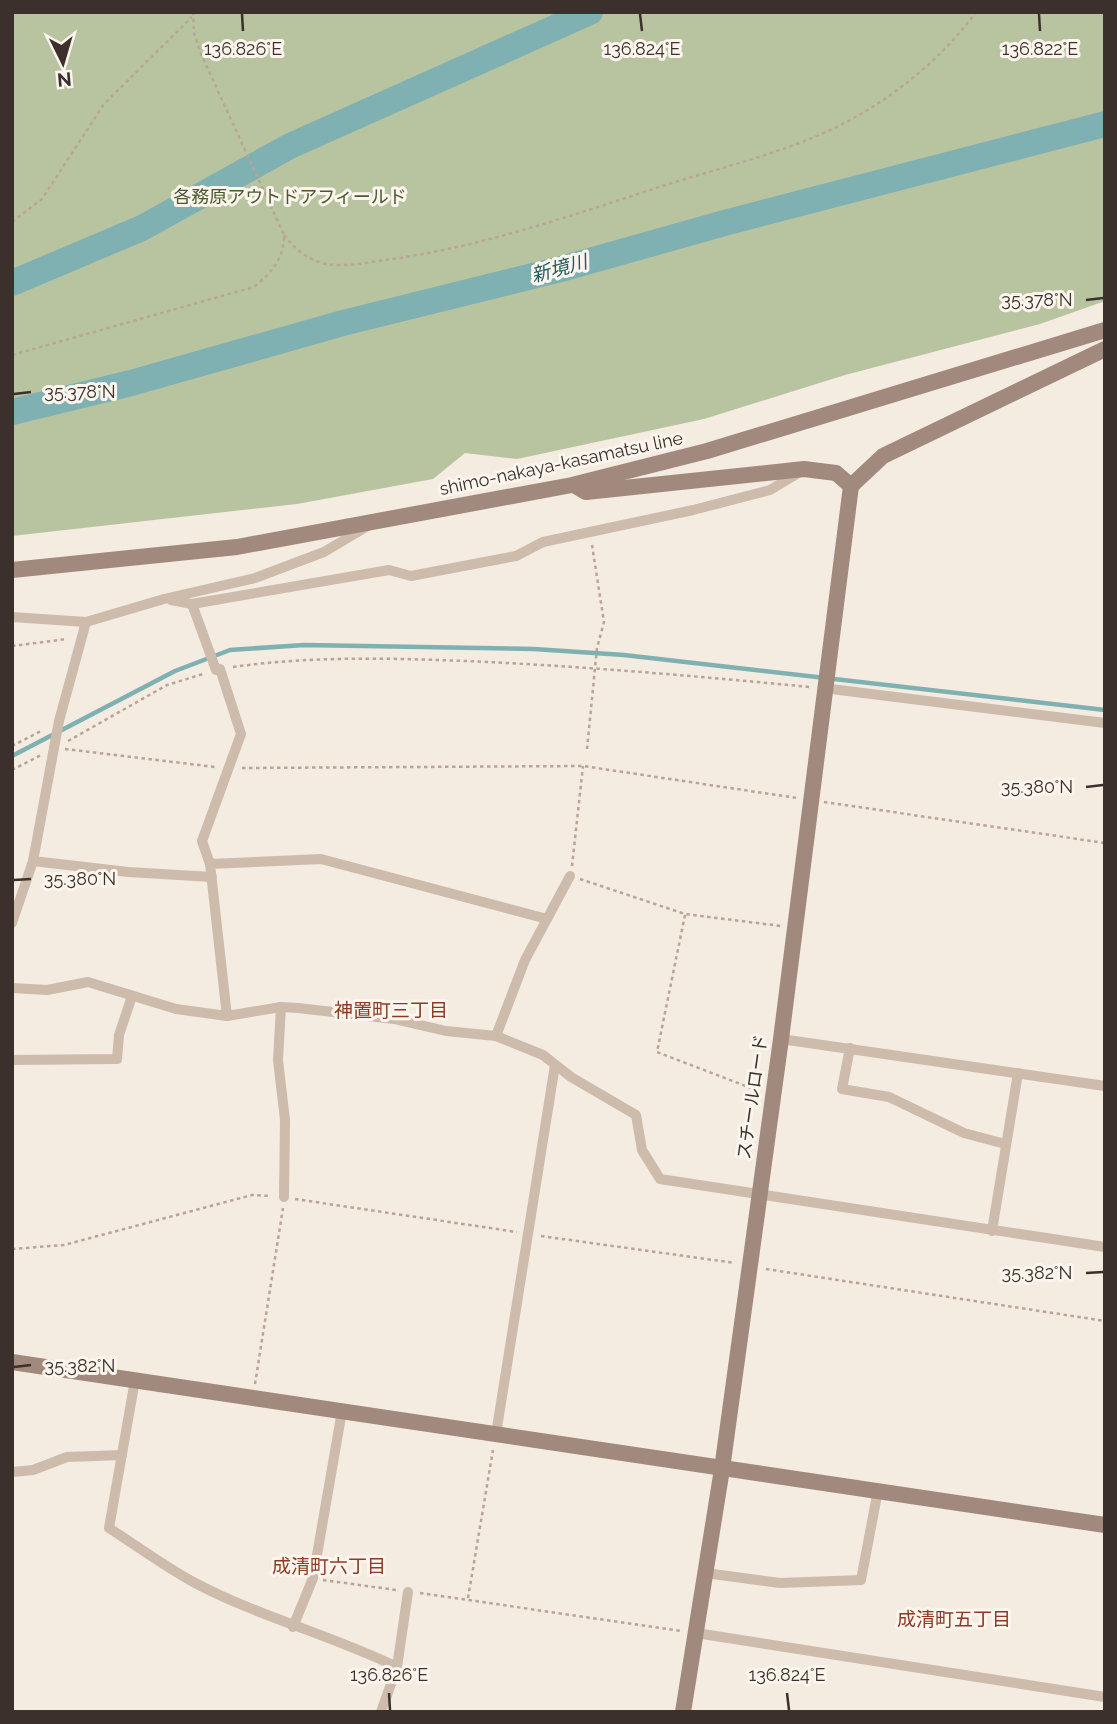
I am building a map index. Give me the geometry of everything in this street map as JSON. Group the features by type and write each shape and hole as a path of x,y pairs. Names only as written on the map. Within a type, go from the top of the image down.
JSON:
{"street":[{"name":"shimo-nakaya-kasamatsu line","path":"12,570 237,547 572,485 707,451 1105,330"},
{"path":"572,485 586,492 804,469 836,473 851,486 883,456 1105,349"},
{"path":"164,598 192,604 389,570 411,576 516,556 543,542 770,490 804,469"},
{"name":"スチールロード","path":"683,1712 722,1469 781,1039 813,801 825,670 851,486"},
{"path":"12,617 86,622 164,598 266,573 324,552 373,522"},
{"path":"192,604 241,734 202,842 212,877 227,1016"},
{"path":"12,923 16,898 33,861 59,723 86,622"},
{"path":"823,688 1105,723"},
{"path":"210,864 321,859 547,919"},
{"path":"33,861 128,872 212,877"},
{"path":"496,1035 525,960 570,876"},
{"path":"12,988 47,990 88,982 176,1009 227,1016 281,1007 394,1019 446,1031 496,1035 543,1055 636,1115 642,1150 660,1179 1105,1247"},
{"path":"12,1060 117,1059 119,1035 132,996"},
{"path":"281,1007 278,1060 285,1120 284,1197"},
{"path":"781,1039 1105,1086"},
{"path":"850,1048 842,1089 889,1097 964,1133 1005,1144"},
{"path":"496,1434 555,1065"},
{"path":"992,1231 1018,1073"},
{"path":"12,1362 1105,1525"},
{"path":"135,1380 109,1528 194,1583 293,1627 364,1651 397,1667"},
{"path":"293,1627 313,1578 342,1411"},
{"path":"12,1472 33,1471 67,1457 122,1455"},
{"path":"705,1573 780,1583 861,1580 878,1490"},
{"path":"381,1712 397,1667 408,1592"},
{"path":"695,1633 1105,1697"}],"path":[{"path":"193,12 201,54 284,235 303,254 328,264 409,257 498,236 803,143 853,119 897,90 938,56 976,12"},
{"path":"12,222 42,199 104,104 192,17"},
{"path":"12,355 254,287 270,274 278,261 284,250 284,235"},
{"path":"587,749 597,648 604,622 590,532"},
{"path":"12,646 81,638"},
{"path":"12,770 167,685 216,668 279,661 385,658 596,666 823,688"},
{"path":"12,746 59,723"},
{"path":"56,744 227,768 583,766 1105,843"},
{"path":"583,766 570,876 685,914 795,928"},
{"path":"685,914 657,1052 772,1096"},
{"path":"12,1249 64,1245 252,1195 284,1197 253,1398"},
{"path":"748,1266 1105,1321"},
{"path":"468,1598 496,1434"},
{"path":"313,1578 468,1598 695,1633"}],"green space":[{"name":"各務原アウトドアフィールド","path":"12,12 1105,12 1105,301 1040,324 845,375 704,419 517,459 465,453 433,479 297,504 12,536"}],"waterway":[{"name":"新境川","path":"12,283 142,228 290,146 590,12"},
{"name":"新境川","path":"12,412 131,383 343,323 561,269 728,222 1105,124"},
{"path":"12,756 175,671 230,650 304,645 534,649 624,655 1105,710"}],"district":[{"name":"神置町三丁目","path":"391,1010"},
{"name":"成清町六丁目","path":"329,1566"},
{"name":"成清町五丁目","path":"954,1619"}]}
